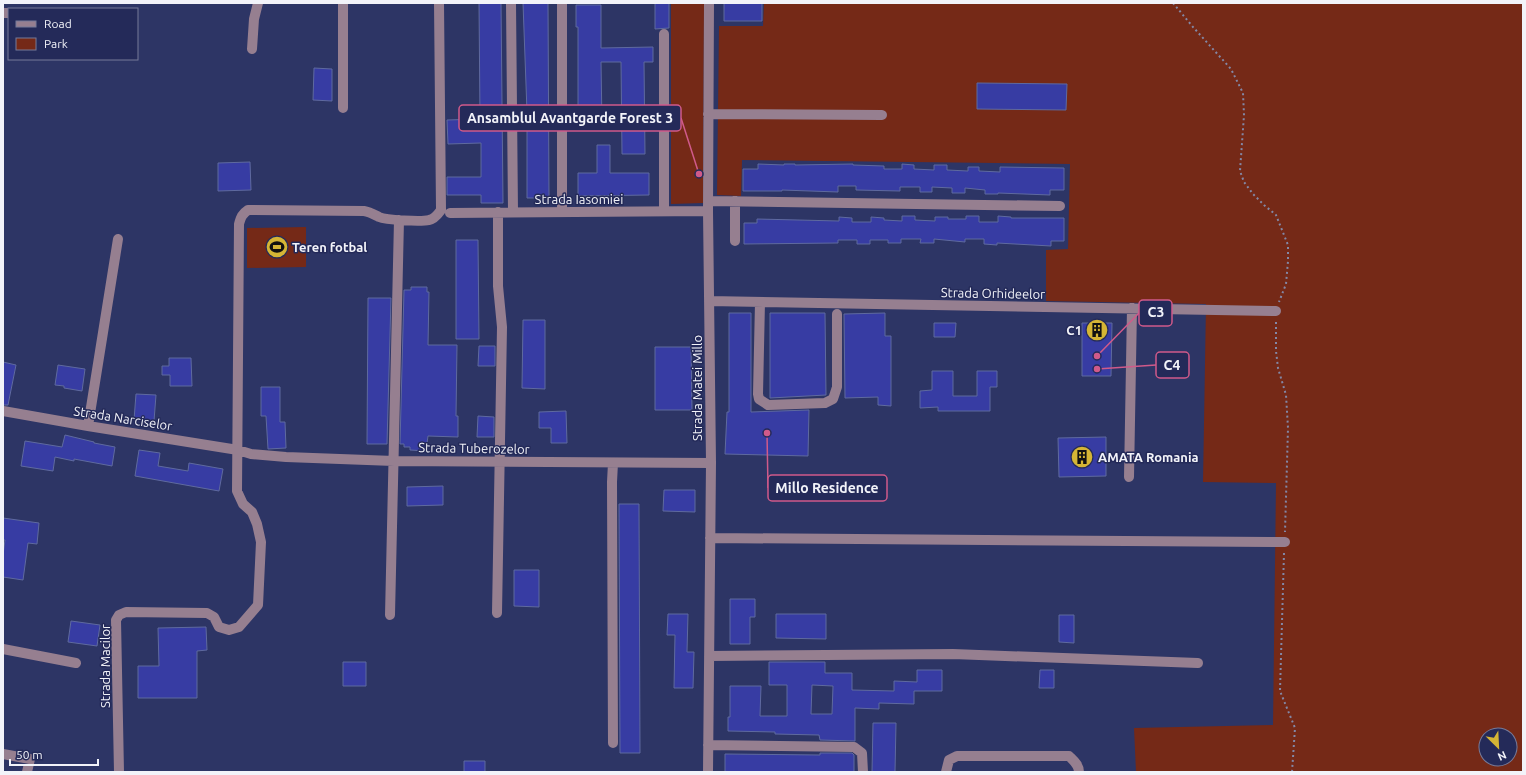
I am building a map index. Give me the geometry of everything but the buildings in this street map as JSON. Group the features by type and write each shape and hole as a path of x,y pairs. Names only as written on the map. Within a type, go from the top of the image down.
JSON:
{"street":[{"path":"252,49 254,19 258,3"},
{"path":"343,3 343,108"},
{"path":"238,450 239,224 243,213 248,210 364,211 372,212 379,217 399,220 429,220 445,211 439,3"},
{"path":"511,3 513,212"},
{"path":"562,3 562,212"},
{"name":"Strada Matei Millo","path":"708,772 711,463 708,206 709,3"},
{"path":"664,34 664,211"},
{"path":"708,114 882,115"},
{"path":"735,201 735,241"},
{"name":"Strada Iasomiei","path":"445,211 664,211 735,201 1060,206"},
{"path":"497,613 502,327 498,286 498,212"},
{"path":"390,615 399,220"},
{"path":"88,426 118,239"},
{"name":"Strada Orhideelor","path":"709,301 1276,311"},
{"path":"760,302 758,394 759,400 768,405 825,403 833,399 837,387 837,314"},
{"path":"1129,477 1132,308"},
{"name":"Strada Narciselor","path":"3,411 238,450"},
{"name":"Strada Tuberozelor","path":"238,450 251,454 286,457 394,461 711,463"},
{"name":"Strada Macilor","path":"120,772 116,620 119,614 126,612 207,613 214,617 219,627 229,630 239,628 258,605 261,542 257,524 252,512 243,504 238,491 238,450"},
{"path":"613,463 613,743"},
{"path":"710,538 1284,542"},
{"path":"3,649 76,663"},
{"path":"709,656 953,654 1198,663"},
{"path":"708,745 854,747 862,753 863,772"},
{"path":"3,754 30,758 27,772"},
{"path":"946,772 949,760 956,756 1069,756 1079,768 1079,772"}],"path":[{"path":"1173,3 1231,69 1243,93 1244,115 1240,171 1244,182 1253,194 1276,215 1288,244 1286,284 1276,311"}],"green space":[{"path":"671,3 704,3 703,203 671,204"},
{"path":"764,3 1523,3 1523,772 1136,772 1134,728 1273,725 1276,483 1203,482 1206,304 1046,301 1046,250 1068,249 1070,164 742,160 741,196 717,195 719,26 763,26"},
{"name":"Teren fotbal","path":"306,227 306,267 247,268 247,228"}],"place":[{"name":"Ansamblul Avantgarde Forest 3","path":"699,174"},
{"name":"Teren fotbal","path":"277,247"},
{"name":"C1","path":"1097,330"},
{"name":"C3","path":"1097,356"},
{"name":"C4","path":"1097,369"},
{"name":"Millo Residence","path":"767,433"},
{"name":"AMATA Romania","path":"1082,457"}]}
